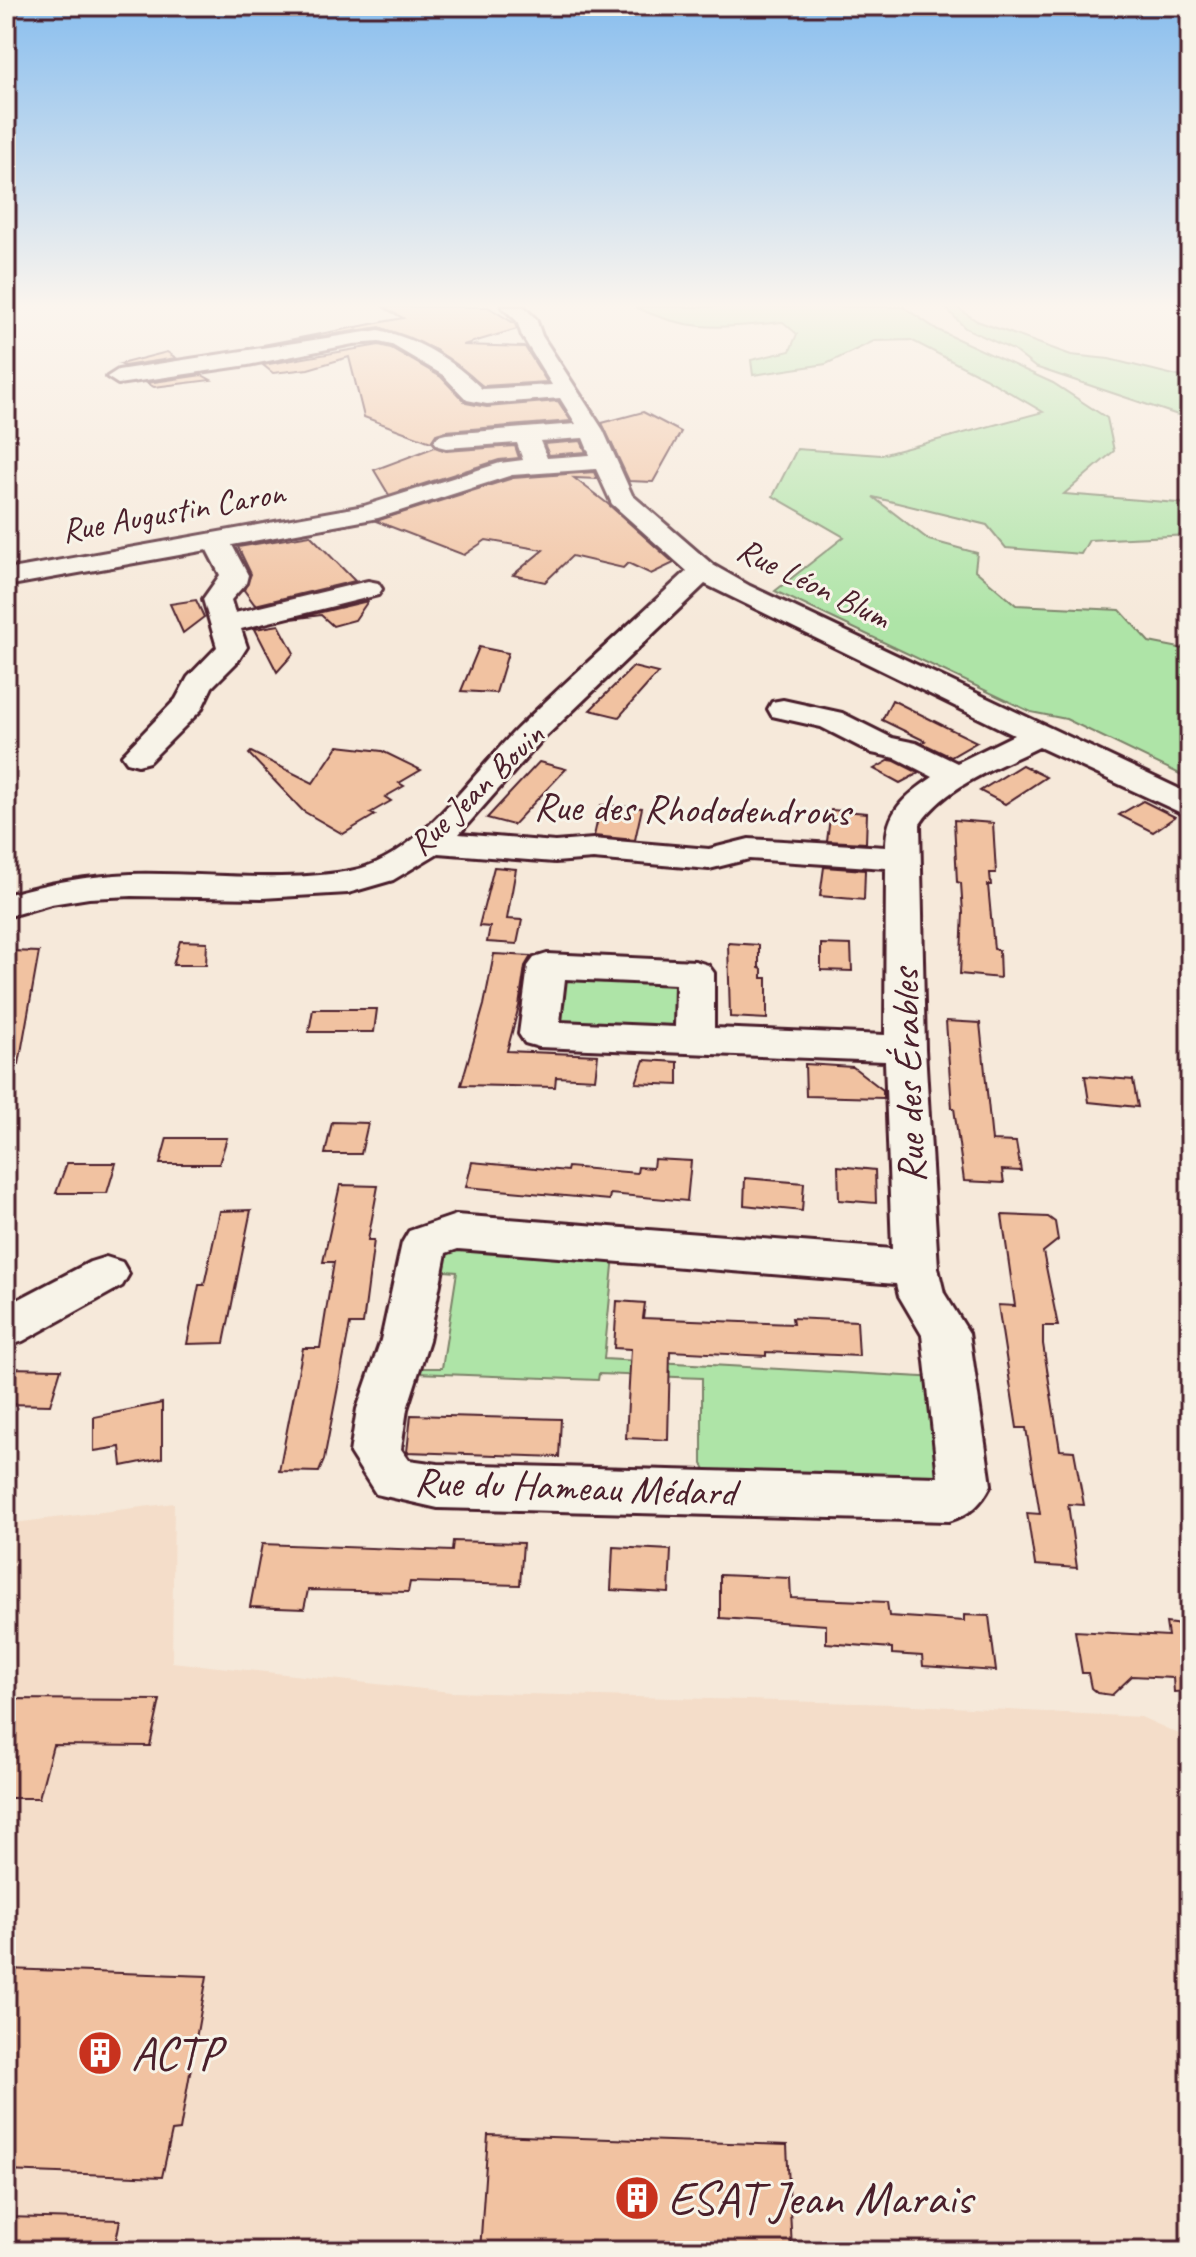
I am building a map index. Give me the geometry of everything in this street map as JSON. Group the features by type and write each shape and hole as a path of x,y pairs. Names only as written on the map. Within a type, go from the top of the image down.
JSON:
{"street":[{"name":"Rue Léon Blum","path":"581,412 621,499 703,571 740,592 1190,807"},
{"path":"446,441 591,430"},
{"path":"526,435 537,464"},
{"name":"Rue Augustin Caron","path":"6,578 369,513 509,468 604,461"},
{"path":"138,755 190,703 199,683 228,655 232,647 217,599 232,583 234,575 215,539"},
{"name":"Rue Jean Bouin","path":"6,906 32,896 109,886 293,886 351,882 393,867 431,842 506,758 703,571"},
{"path":"225,624 368,589"},
{"path":"783,709 831,720 883,746 905,750 959,777"},
{"name":"Rue des Érables","path":"965,1485 945,1333 922,1296 915,1268 905,1049 903,824 911,809 959,777 1039,735"},
{"name":"Rue des Rhododendrons","path":"431,842 555,852 593,849 709,859 749,849 904,859"},
{"path":"6,874 72,862 94,862 105,868 109,886"},
{"path":"694,1040 905,1049"},
{"name":"Rue du Hameau Médard","path":"915,1268 456,1232 425,1243 405,1340 382,1409 375,1453 394,1479 438,1486 949,1499 965,1485"},
{"path":"6,1328 106,1274"}],"shaded area":[{"path":"174,1503 172,1662 451,1692 896,1704 1141,1717 1190,1739 1190,2251 6,2251 6,1524"}],"green space":[{"path":"1042,412 1098,412 1107,418 1114,451 1064,494 1190,504 1190,535 1089,540 1081,554 1006,548 987,525 873,497 929,540 977,553 975,570 1016,605 1120,610 1149,642 1190,650 1190,779 1066,719 1031,712 775,591 844,537 773,496 797,449 881,455"},
{"path":"1170,412 1190,412 1190,419"},
{"path":"566,978 676,984 679,1029 563,1026 548,1014"},
{"path":"456,1245 614,1255 604,1359 939,1378 942,1478 706,1471 702,1464 702,1378 599,1374 598,1380 417,1373 418,1368 442,1368 457,1272 433,1270 441,1253"}],"building":[{"path":"363,412 565,412 571,421 446,431 436,434 431,442 364,417"},
{"path":"644,412 681,432 653,482 629,481 602,423"},
{"path":"581,441 586,452 549,455 544,444"},
{"path":"515,446 519,458 499,460 389,495 374,470 435,447 446,451"},
{"path":"594,472 597,479 574,478 674,563 651,574 628,563 623,568 572,556 545,582 513,575 543,550 486,540 464,555 376,521 513,478"},
{"path":"310,535 355,581 255,605 244,590 251,574 238,547"},
{"path":"196,600 204,617 183,633 170,604"},
{"path":"368,601 355,620 333,626 321,615 292,619"},
{"path":"279,625 294,653 277,672 255,629"},
{"path":"479,647 508,653 496,693 461,691"},
{"path":"633,667 658,673 619,717 590,710"},
{"path":"892,700 977,742 951,757 922,743 925,741 882,720"},
{"path":"338,746 382,751 421,770 399,783 404,786 385,797 391,801 370,813 375,815 343,834 303,811 249,754 251,752 313,783"},
{"path":"890,760 919,773 900,783 874,769"},
{"path":"539,762 566,769 513,825 487,818"},
{"path":"1022,765 1046,777 1005,804 980,791"},
{"path":"1143,801 1175,817 1153,832 1119,815"},
{"path":"601,805 642,808 635,840 594,836"},
{"path":"831,810 867,813 866,843 827,841"},
{"path":"954,820 993,823 996,873 990,873 991,885 988,885 994,949 999,950 1000,978 960,974 963,913 961,883 957,882"},
{"path":"494,867 516,869 507,919 522,920 517,944 487,942 490,927 479,926"},
{"path":"824,867 865,870 864,900 820,896"},
{"path":"180,941 207,942 206,965 173,965"},
{"path":"728,943 759,945 759,968 762,969 762,978 767,978 767,1019 730,1017"},
{"path":"821,944 851,945 852,971 821,970"},
{"path":"10,951 39,952 19,1064 6,1063 6,960"},
{"path":"494,954 531,956 525,966 519,1006 507,1051 598,1055 595,1079 556,1077 555,1087 461,1085 484,1005"},
{"path":"313,1009 377,1009 374,1032 309,1032"},
{"path":"946,1021 980,1023 992,1141 1016,1142 1021,1171 1002,1170 1004,1183 964,1181 952,1108"},
{"path":"644,1060 678,1062 678,1085 636,1083"},
{"path":"805,1064 853,1067 883,1090 883,1098 806,1096"},
{"path":"1085,1076 1133,1080 1138,1107 1089,1102"},
{"path":"332,1122 368,1123 361,1154 325,1154"},
{"path":"167,1138 227,1138 219,1164 160,1164"},
{"path":"654,1159 691,1161 687,1201 610,1194 609,1200 466,1187 472,1162 567,1171 568,1167 637,1173 638,1167 653,1168"},
{"path":"67,1163 116,1163 107,1193 56,1193"},
{"path":"838,1166 875,1170 876,1203 839,1200"},
{"path":"745,1178 804,1183 802,1211 744,1205"},
{"path":"340,1185 378,1186 368,1240 374,1240 363,1324 350,1324 324,1460 319,1472 279,1471 303,1348 320,1348 334,1262 323,1262"},
{"path":"251,1210 224,1343 187,1344 199,1285 204,1285 220,1211"},
{"path":"1002,1215 1048,1217 1055,1222 1058,1240 1043,1252 1058,1326 1043,1326 1043,1344 1060,1450 1074,1451 1084,1505 1068,1504 1077,1568 1035,1565 1027,1513 1040,1514 1026,1428 1017,1428 998,1305 1015,1306"},
{"path":"617,1301 645,1303 643,1318 793,1324 792,1318 857,1321 859,1356 766,1352 766,1356 670,1351 668,1440 626,1438 631,1349 614,1348"},
{"path":"6,1368 61,1369 50,1405 6,1404"},
{"path":"162,1403 162,1458 122,1466 120,1447 94,1451 94,1417"},
{"path":"411,1415 561,1419 559,1457 407,1452"},
{"path":"453,1541 523,1543 520,1585 410,1582 408,1592 308,1590 304,1609 250,1607 262,1544 452,1551"},
{"path":"613,1547 671,1550 669,1593 611,1590"},
{"path":"720,1575 790,1578 791,1598 887,1602 889,1616 964,1621 964,1615 989,1616 996,1671 923,1666 922,1656 892,1654 892,1648 826,1643 826,1625 720,1618"},
{"path":"1166,1623 1190,1626 1190,1691 1174,1692 1173,1678 1132,1676 1112,1695 1097,1693 1091,1688 1088,1673 1082,1673 1075,1631 1168,1636"},
{"path":"6,1699 160,1700 150,1746 53,1745 39,1798 6,1798"},
{"name":"ACTP","path":"6,1969 207,1976 180,2130 172,2131 162,2177 6,2171"},
{"name":"ESAT Jean Marais","path":"488,2135 787,2145 792,2251 480,2251"},
{"path":"6,2217 120,2220 114,2251 6,2251"}],"place":[{"name":"ACTP","path":"100,2053"},
{"name":"ESAT Jean Marais","path":"637,2198"}]}
